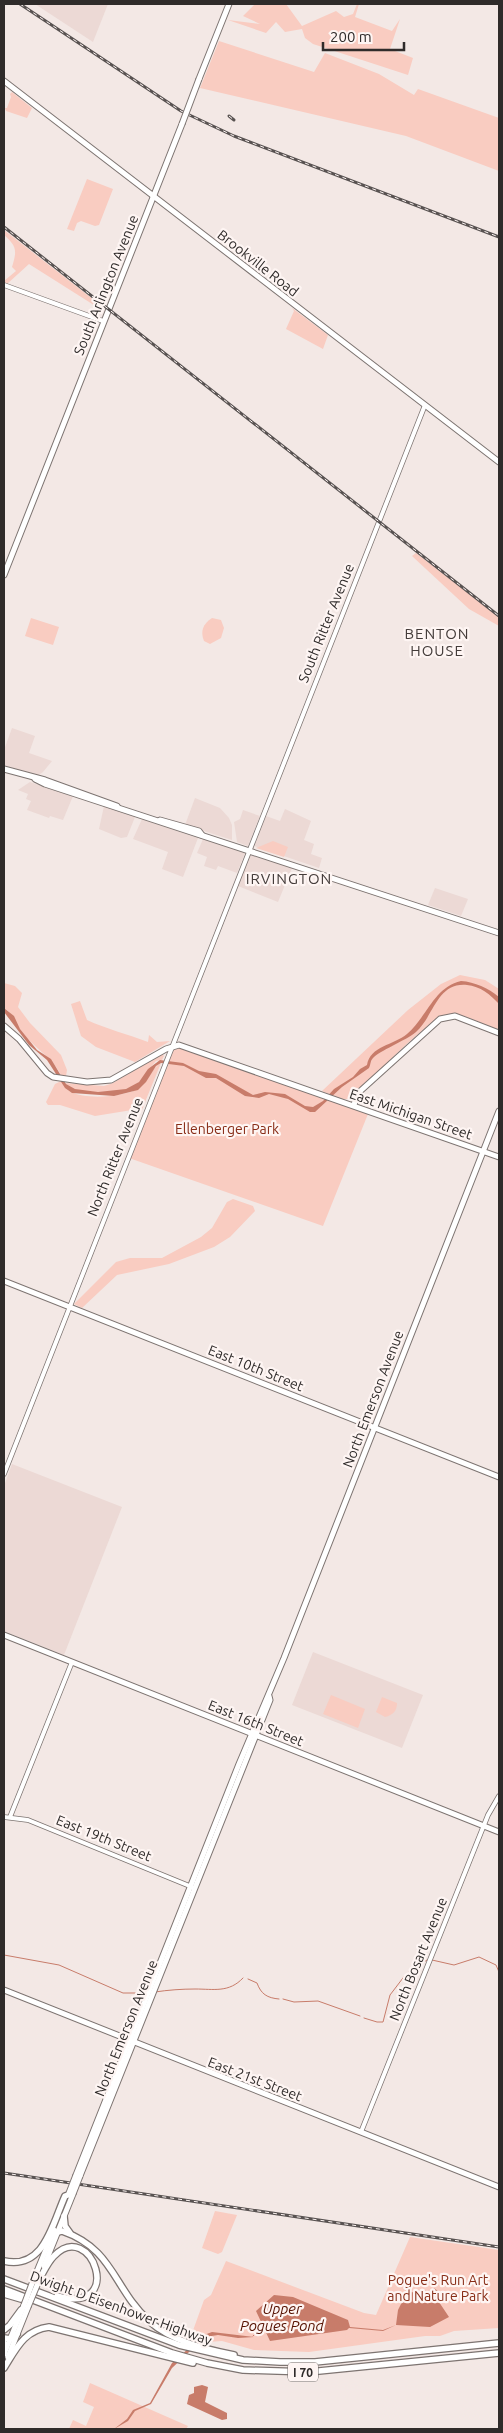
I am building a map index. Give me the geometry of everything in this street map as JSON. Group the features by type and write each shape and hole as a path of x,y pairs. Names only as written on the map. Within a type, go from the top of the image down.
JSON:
{"highway":[{"path":"4,2261 20,2263 38,2253 65,2196 70,2194"},
{"path":"64,2216 65,2228 87,2242 100,2254 148,2320 162,2331 201,2349"},
{"path":"56,2232 72,2234"},
{"path":"19,2285 67,2298 79,2299 92,2290 97,2281 98,2271 94,2260 87,2253 70,2248 54,2255 37,2281"},
{"name":"Dwight D Eisenhower Highway","path":"4,2279 180,2346 201,2349 243,2360 316,2362 499,2343"},
{"name":"Dwight D Eisenhower Highway","path":"4,2288 170,2355"},
{"path":"4,2294 65,2312"},
{"path":"4,2330 24,2308"},
{"path":"4,2368 23,2338 34,2331 46,2328 64,2330 170,2355"},
{"path":"7,2338 17,2334"},
{"path":"4,2343 4,2354"},
{"name":"I 70","path":"170,2355 232,2368 274,2372 303,2372 499,2353"}],"main road":[{"name":"South Arlington Avenue","path":"4,575 229,4"},
{"name":"Brookville Road","path":"4,81 498,462"},
{"path":"4,769 113,803 118,807 157,820 165,820 499,933"},
{"path":"354,1105 358,1094 440,1019 455,1016 499,1033"},
{"path":"4,1026 19,1039 42,1069 53,1077 67,1079 106,1082 170,1047"},
{"name":"East Michigan Street","path":"170,1047 179,1045 499,1157"},
{"name":"North Emerson Avenue","path":"4,2354 7,2338 37,2281 130,2041 254,1734 265,1698 269,1696 499,1111"},
{"name":"East 10th Street","path":"4,1281 499,1477"},
{"name":"East 16th Street","path":"4,1635 499,1832"},
{"name":"East 21st Street","path":"4,1990 499,2186"},
{"name":"North Emerson Avenue","path":"56,2232 64,2216 70,2194"},
{"name":"North Emerson Avenue","path":"4,2368 17,2334 24,2308"}],"street":[{"path":"4,285 103,321"},
{"name":"South Ritter Avenue","path":"249,850 425,405"},
{"name":"North Ritter Avenue","path":"4,1474 170,1047 249,850"},
{"path":"10,1817 72,1662"},
{"name":"North Bosart Avenue","path":"361,2132 483,1826 499,1796"},
{"name":"East 19th Street","path":"4,1818 28,1820 192,1887"}],"shaded area":[{"path":"35,4 108,4 93,42"},
{"path":"12,728 35,736 29,753 52,761 37,776 4,765 4,750"},
{"path":"30,782 73,796 63,820 50,816 49,818 27,810 31,801 26,799 28,794 18,790"},
{"path":"195,798 220,808 229,818 232,825 232,840 185,825"},
{"path":"104,806 135,817 127,837 121,838 99,829"},
{"path":"285,809 311,821 304,840 314,844 311,854 322,858 319,868 254,846 266,816 280,821"},
{"path":"243,810 260,816 248,846 237,842 234,822 240,819"},
{"path":"142,819 198,838 183,877 162,869 168,852 133,839"},
{"path":"203,839 245,853 237,873 218,866 216,870 204,866 207,857 197,853"},
{"path":"250,855 292,868 278,902 238,886"},
{"path":"435,888 468,899 461,916 428,905"},
{"path":"12,1464 122,1507 64,1655 4,1631 4,1486"},
{"path":"313,1652 423,1695 402,1748 292,1705"}],"green space":[{"path":"255,4 286,4 302,26 336,11 344,17 353,14 357,4 359,4 355,17 392,31 400,19 390,49 413,58 408,75 313,44 305,38 302,29 285,32 276,22 266,33 228,20 260,24 243,16"},
{"path":"219,41 314,72 325,53 379,74 414,95 418,89 499,118 499,171 406,136 200,88"},
{"path":"12,92 32,108 27,118 6,111 5,108 7,108"},
{"path":"87,179 113,189 99,225 95,226 81,221 77,223 74,231 67,229"},
{"path":"4,230 99,304 97,307 29,264 7,284 4,281 16,271 12,267 15,249 4,235"},
{"path":"292,308 328,335 323,349 286,329 294,311"},
{"path":"416,553 499,617 499,626 469,609 412,556"},
{"path":"31,618 59,627 53,645 25,636"},
{"path":"212,618 221,620 224,628 221,638 210,644 204,641 202,631 204,625"},
{"path":"273,841 288,847 284,857 256,848"},
{"path":"460,975 485,980 499,989 499,1029 455,1014 445,1016 432,1023 417,1035 348,1099 340,1099 322,1091 408,1010 441,984"},
{"path":"4,983 15,986 22,993 18,1007 30,1023 61,1055 67,1070 66,1076 61,1075 52,1062 28,1039 11,1014 4,1008"},
{"path":"80,1001 87,1020 148,1042 149,1035 157,1042 170,1041 135,1062 96,1047 81,1036 71,1004"},
{"name":"Ellenberger Park","path":"180,1048 368,1114 323,1226 129,1158 171,1051"},
{"path":"162,1054 164,1056 162,1060 156,1061 139,1082 123,1090 91,1093 72,1088 65,1083 104,1086 113,1083"},
{"path":"161,1063 141,1112 132,1110 95,1116 60,1105 48,1105 46,1102 55,1084 61,1081 70,1091 86,1096 96,1097 125,1094 139,1088"},
{"path":"233,1199 253,1206 255,1211 230,1237 214,1247 169,1264 117,1275 82,1308 74,1304 116,1262 130,1258 162,1258 201,1237 212,1228 227,1202"},
{"path":"331,1695 365,1709 358,1728 323,1714"},
{"path":"382,1697 397,1703 394,1712 385,1717 376,1712"},
{"path":"215,2211 237,2215 222,2252 218,2254 202,2248"},
{"name":"Pogue's Run Art and Nature Park","path":"410,2237 499,2250 499,2328 454,2331 440,2336 425,2336 309,2352 254,2350 222,2341 208,2342 191,2336 204,2300 211,2295 226,2261 364,2313 376,2315"},
{"path":"90,2383 188,2426 186,2429 69,2429 73,2420 86,2426 94,2407 83,2402"}],"water":[{"path":"461,981 476,984 490,991 499,997 499,1004 485,991 476,987 467,985 449,989 442,994 416,1032 376,1055 371,1060 369,1068 342,1087 315,1112 310,1112 288,1099 269,1094 259,1098 245,1096 216,1078 206,1078 184,1066 161,1063 156,1066 146,1082 138,1090 114,1096 72,1093 65,1088 47,1060 29,1045 4,1012 4,1008 14,1016 20,1029 37,1050 51,1059 66,1084 75,1089 98,1092 126,1089 139,1082 148,1069 160,1060 183,1063 199,1071 216,1074 253,1095 265,1092 285,1094 305,1106 313,1107 367,1065 369,1059 378,1050 407,1034 444,989"},
{"path":"434,2288 443,2295 439,2302 449,2317 430,2327 396,2325 398,2310 407,2292 429,2293"},
{"name":"Upper Pogues Pond","path":"274,2295 293,2297 348,2320 350,2327 383,2330 396,2325 383,2331 349,2328 347,2330 270,2341 256,2311"},
{"path":"212,2332 254,2337 238,2338 218,2335 205,2337 172,2368 151,2404 135,2411 128,2421 114,2429 127,2419 133,2410 150,2403 172,2363 204,2335"},
{"path":"202,2385 208,2387 205,2402 227,2413 227,2419 222,2420 187,2404 189,2395 194,2393 194,2387"}],"waterway":[{"path":"4,1955 59,1965 123,1993 146,1993"},
{"path":"432,1960 454,1965 479,1957 496,1965 499,1972"},
{"path":"409,1971 427,1960"},
{"path":"364,2018 383,2022 390,1995 406,1974"},
{"path":"155,1992 185,1989 221,1989 232,1986 243,1978"},
{"path":"248,1979 257,1983 265,1995 279,1999"},
{"path":"283,1999 294,2002 318,2001 360,2016"},
{"path":"253,2336 257,2332"}],"railway":[{"path":"20,4 181,111 234,136 499,237"},
{"path":"229,116 234,120"},
{"path":"4,227 499,616"},
{"path":"4,2173 499,2247"}],"district":[{"name":"BENTON HOUSE","path":"437,642"},
{"name":"IRVINGTON","path":"289,878"}]}
